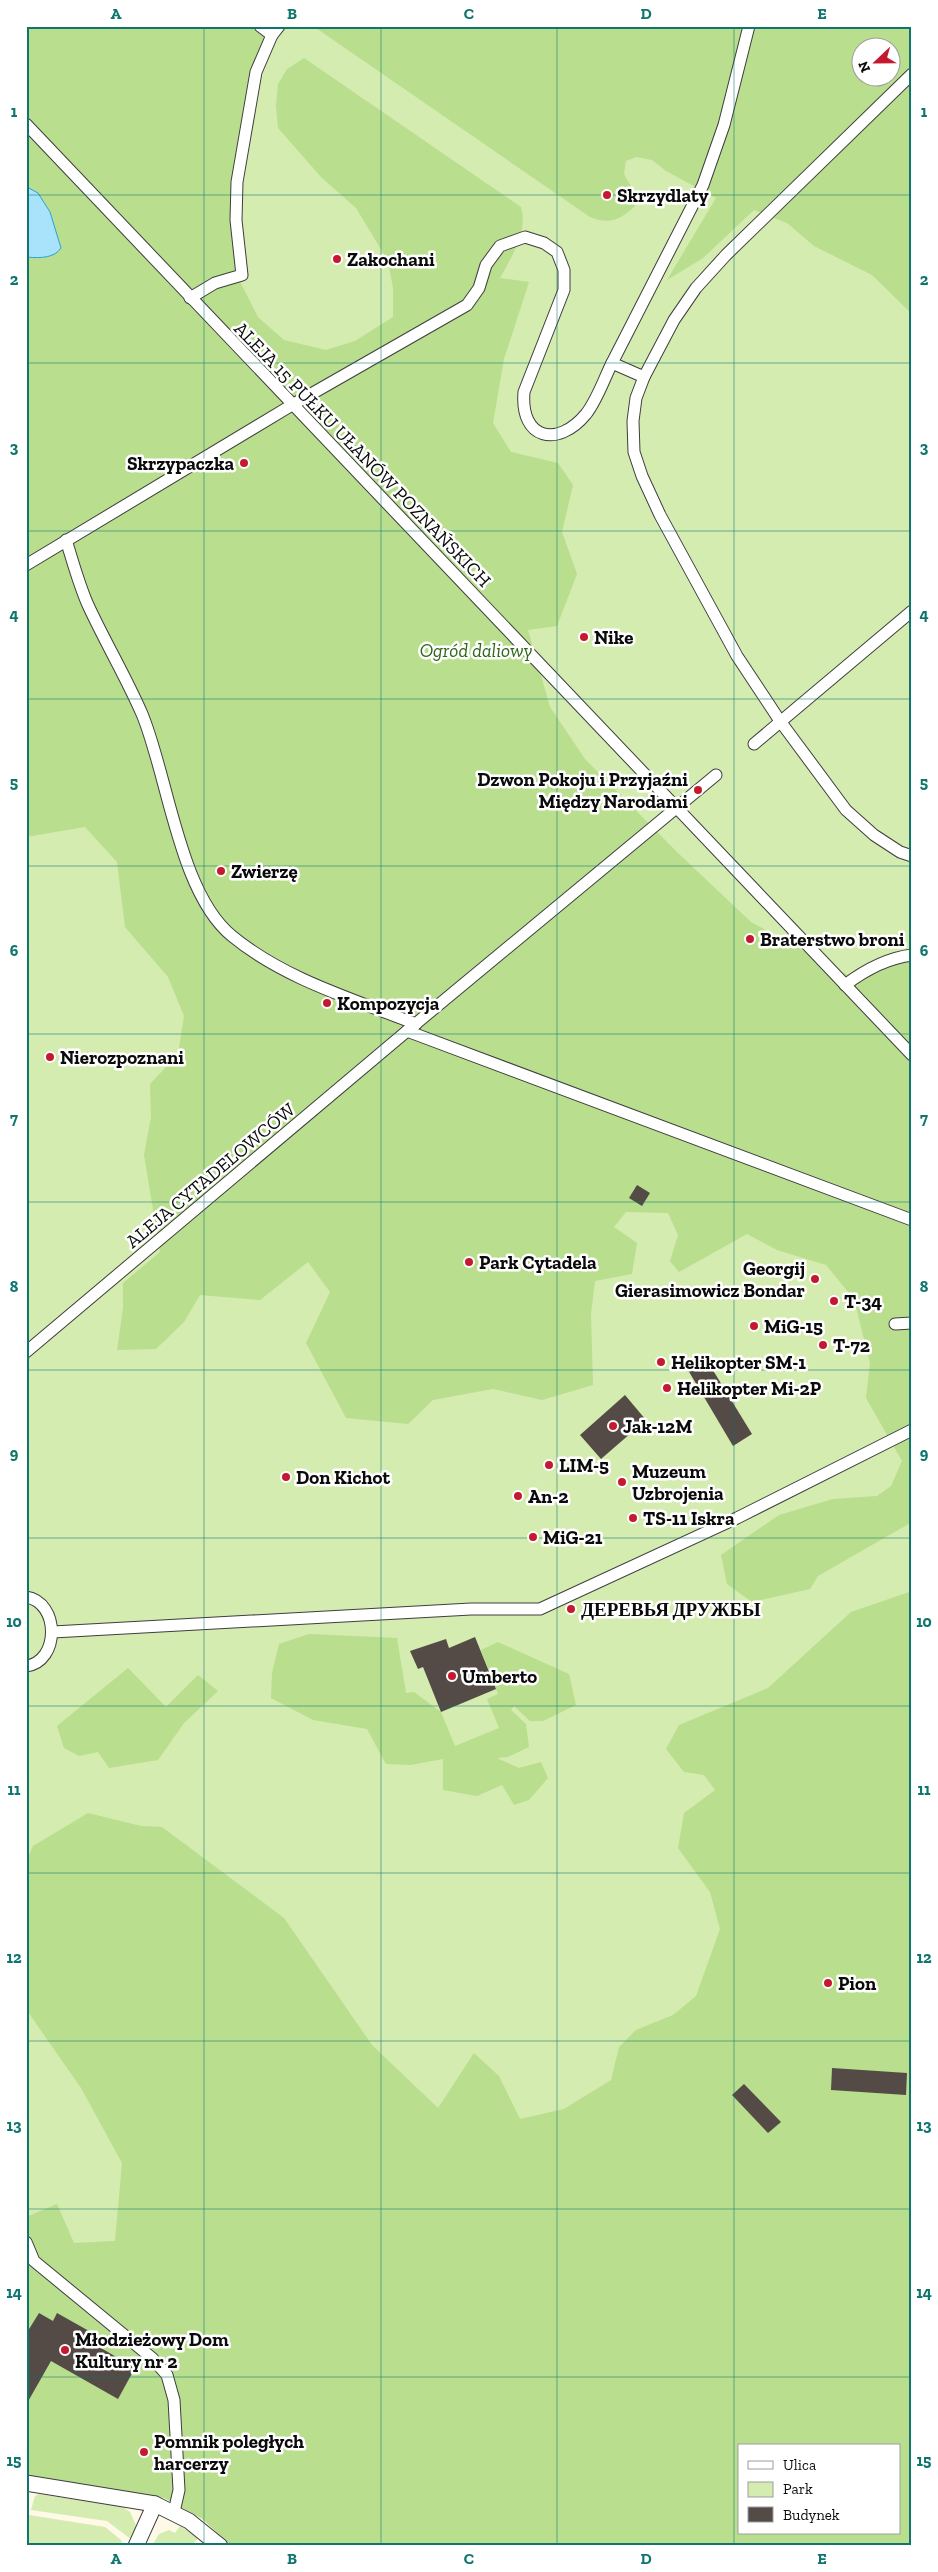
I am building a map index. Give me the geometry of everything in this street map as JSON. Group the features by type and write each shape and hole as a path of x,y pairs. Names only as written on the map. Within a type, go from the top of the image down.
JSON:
{"street":[{"path":"190,298 215,283 242,275 236,220 237,182 256,72 275,31 260,26"},
{"path":"26,565 292,405 467,305 479,288 486,265 500,246 525,237 544,243 557,252 564,270 564,290 524,392 523,408 527,422 538,433 564,432 575,424 586,413 704,185 724,125 749,26"},
{"path":"912,74 726,255 696,288 674,320 644,377 636,398 633,421 634,452 642,476 660,515 737,656 780,721 846,810 874,835 900,852 912,856"},
{"name":"ALEJA 15 PUŁKU UŁANÓW POZNAŃSKICH","path":"26,124 912,1055"},
{"path":"612,362 644,377"},
{"path":"66,540 87,603 141,713 155,749 178,839 201,895 216,919 231,936 288,973 411,1027 912,1220"},
{"path":"754,744 912,611"},
{"name":"ALEJA CYTADELOWCÓW","path":"26,1352 411,1027 716,775"},
{"path":"846,985 864,970 900,957 912,955"},
{"path":"895,1324 912,1323"},
{"path":"53,1632 471,1609 540,1608 737,1518 912,1430"},
{"path":"26,1598 47,1611 53,1632 47,1652 31,1666 26,1666"},
{"path":"26,2242 30,2262 152,2358 167,2375 174,2400 179,2481 174,2512"},
{"path":"26,2483 155,2504 174,2512 203,2530 220,2546"},
{"path":"136,2546 155,2504"}],"green space":[{"name":"Park Cytadela","path":"26,26 912,26 912,2546 232,2546 201,2518 164,2498 26,2475"},
{"name":"Ogród daliowy","path":"26,26 289,26 250,70 236,156 232,220 236,274 258,317 284,340 326,350 355,341 393,317 393,288 388,261 356,208 321,177 278,128 276,106 278,84 287,69 304,58 521,207 523,216 521,235 500,278 529,282 504,359 493,423 511,452 558,463 573,485 562,532 577,574 557,626 528,630 550,707 585,759 678,853 751,922 848,975 871,973 912,947 912,1522 818,1576 810,1589 752,1602 727,1584 721,1555 779,1515 833,1499 877,1496 891,1486 902,1461 866,1398 870,1363 854,1299 826,1265 777,1250 747,1234 679,1272 670,1261 678,1235 668,1213 626,1212 614,1227 637,1243 632,1274 595,1281 591,1314 593,1385 542,1400 493,1389 433,1400 408,1424 346,1418 306,1343 330,1292 308,1262 260,1300 200,1295 184,1322 156,1349 117,1350 123,1308 123,1283 160,1252 144,1155 151,1117 150,1084 178,1054 184,1016 168,977 125,927 117,862 85,827 26,837"},
{"path":"313,26 912,26 912,314 872,275 814,246 787,223 754,210 703,258 667,280 716,198 666,171 652,160 636,157 626,161 624,174 633,190 635,206 614,220 603,221 590,217"},
{"path":"912,1591 912,2546 232,2546 201,2518 164,2498 26,2475 26,2217 57,2204 74,2243 115,2241 122,2163 81,2088 26,2009 26,1862 33,1846 88,1813 141,1826 162,1827 284,1918 372,2045 438,2108 474,2053 499,2076 520,2119 564,2109 611,2080 619,2047 636,2030 673,2015 696,1996 720,1929 710,1892 678,1848 684,1813 715,1790 704,1775 684,1772 666,1749 679,1725 768,1688 851,1612"},
{"path":"309,1634 397,1638 406,1693 414,1692 441,1712 455,1746 499,1728 487,1699 498,1694 481,1650 498,1642 569,1674 576,1705 543,1721 530,1721 514,1706 511,1710 526,1724 529,1747 508,1757 497,1758 519,1768 541,1762 548,1778 529,1800 514,1805 502,1785 477,1796 443,1790 443,1759 410,1765 386,1764 367,1729 313,1720 271,1698 272,1673 279,1644"},
{"path":"128,1668 166,1707 198,1675 218,1691 184,1723 158,1760 109,1768 98,1752 79,1756 64,1748 57,1726"},
{"path":"39,2494 123,2507 130,2512 136,2525 132,2540 107,2521 31,2510 35,2496"},
{"path":"29,2515 105,2527 121,2540 123,2545 26,2546 26,2517"},
{"path":"180,2526 198,2538 191,2546 152,2546 159,2534 169,2530 175,2533"}],"water":[{"path":"27,187 38,193 50,212 61,248 50,256 26,257"}],"building":[{"path":"637,1185 650,1193 642,1206 629,1198"},
{"path":"703,1354 752,1434 733,1446 685,1365"},
{"path":"625,1395 646,1420 601,1459 580,1435"},
{"name":"Umberto","path":"475,1637 496,1689 441,1712 423,1667 418,1669 410,1651 446,1639 449,1648"},
{"path":"832,2068 907,2073 906,2095 831,2090"},
{"path":"744,2084 781,2122 768,2133 732,2095"},
{"name":"Młodzieżowy Dom Kultury nr 2","path":"39,2313 53,2321 57,2313 89,2331 84,2338 135,2368 118,2399 51,2361 26,2405 26,2334"}],"place":[{"name":"Skrzydlaty","path":"607,195"},
{"name":"Zakochani","path":"337,259"},
{"name":"Skrzypaczka","path":"244,463"},
{"name":"Nike","path":"584,637"},
{"name":"Dzwon Pokoju i Przyjaźni Między Narodami","path":"698,790"},
{"name":"Zwierzę","path":"221,871"},
{"name":"Braterstwo broni","path":"750,939"},
{"name":"Kompozycja","path":"327,1003"},
{"name":"Nierozpoznani","path":"50,1057"},
{"name":"Park Cytadela","path":"469,1262"},
{"name":"Georgij Gierasimowicz Bondar","path":"815,1279"},
{"name":"T-34","path":"834,1301"},
{"name":"MiG-15","path":"754,1326"},
{"name":"T-72","path":"823,1345"},
{"name":"Helikopter SM-1","path":"661,1362"},
{"name":"Helikopter Mi-2P","path":"667,1388"},
{"name":"Jak-12M","path":"613,1426"},
{"name":"LIM-5","path":"549,1465"},
{"name":"Don Kichot","path":"286,1477"},
{"name":"Muzeum Uzbrojenia","path":"622,1482"},
{"name":"An-2","path":"518,1496"},
{"name":"TS-11 Iskra","path":"633,1518"},
{"name":"MiG-21","path":"533,1537"},
{"name":"ДЕРЕВЬЯ ДРУЖБЫ","path":"571,1609"},
{"name":"Umberto","path":"452,1676"},
{"name":"Pion","path":"828,1983"},
{"name":"Młodzieżowy Dom Kultury nr 2","path":"65,2350"},
{"name":"Pomnik poległych harcerzy","path":"144,2452"}]}
